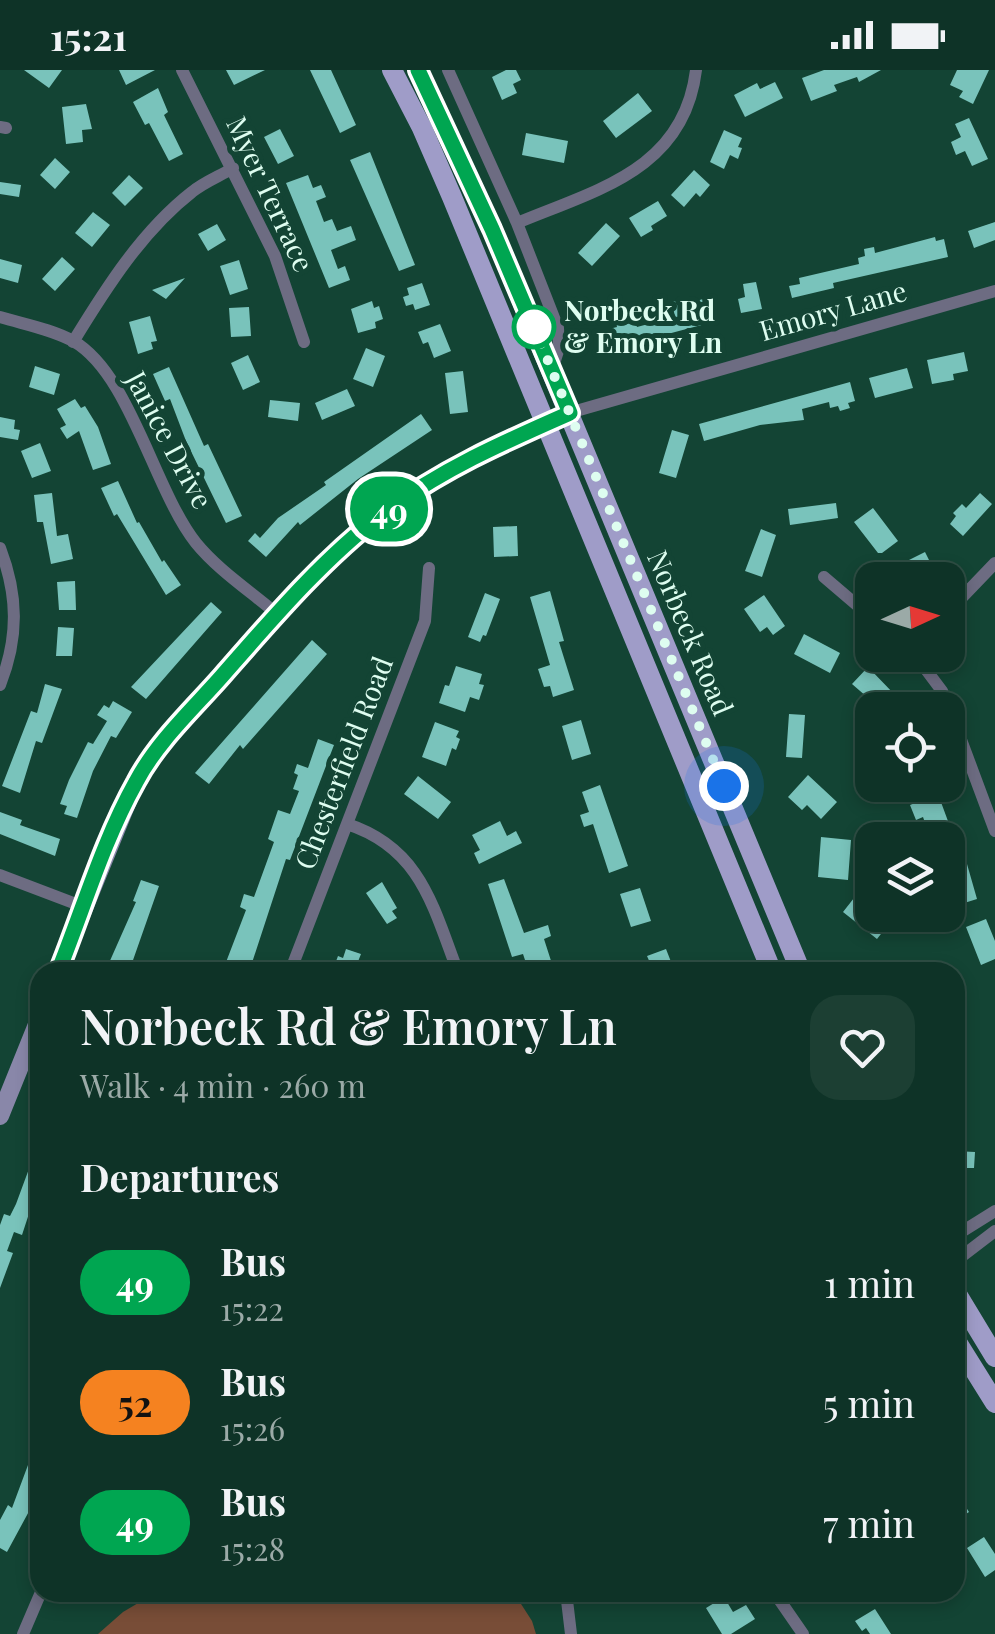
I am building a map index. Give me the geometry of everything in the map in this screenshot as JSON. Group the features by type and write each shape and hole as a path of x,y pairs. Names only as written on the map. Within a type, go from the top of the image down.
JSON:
{"main road":[{"name":"Norbeck Road","path":"392,70 422,128 768,962"},
{"name":"Norbeck Road","path":"418,70 552,370 797,962"},
{"path":"62,962 120,815 146,766 277,614 320,568 382,514 474,456 570,413"},
{"path":"0,1116 30,1042"},
{"path":"965,1308 995,1357"},
{"path":"965,1355 995,1404"}],"street":[{"name":"Myer Terrace","path":"182,70 275,256 304,342"},
{"name":"Norbeck Road","path":"448,70 517,223 558,328 559,348 552,370"},
{"path":"517,223 622,179 650,161 686,111 696,70"},
{"path":"73,342 104,291 148,234 192,191 233,168"},
{"name":"Emory Lane","path":"570,413 995,291"},
{"name":"Janice Drive","path":"0,317 73,342 93,358 114,385 174,510 196,543 277,614"},
{"path":"0,548 13,582 16,626 0,684"},
{"path":"965,594 995,563"},
{"name":"Chesterfield Road","path":"294,962 425,621 430,568"},
{"path":"824,576 855,603"},
{"path":"927,672 946,700 995,831"},
{"path":"348,824 398,851 422,880 454,962"},
{"path":"0,874 84,907"},
{"path":"965,1230 995,1211"},
{"path":"965,1254 995,1231"},
{"path":"24,1634 37,1602"},
{"path":"567,1602 571,1634"},
{"path":"781,1602 804,1634"}],"shaded area":[{"path":"140,1602 520,1602 536,1634 98,1634"}],"building":[{"path":"24,70 62,70 49,88"},
{"path":"119,70 155,70 126,85"},
{"path":"226,70 265,70 234,85"},
{"path":"310,70 331,70 356,125 340,133"},
{"path":"516,70 521,80 513,84 517,93 502,100 492,77"},
{"path":"824,70 881,70 859,82 857,77 834,85 837,91 811,101 802,78"},
{"path":"957,70 989,70 973,104 959,97 963,91 950,85"},
{"path":"775,82 783,98 745,117 734,95 757,83 760,89"},
{"path":"158,88 168,112 164,115 183,154 169,161 133,102"},
{"path":"638,93 652,111 616,138 603,121"},
{"path":"86,104 92,129 82,130 83,142 66,144 62,107"},
{"path":"969,118 988,159 972,166 965,151 956,155 951,142 961,137 955,124"},
{"path":"280,129 294,156 278,164 264,137"},
{"path":"724,130 742,138 738,147 742,148 738,159 730,155 724,169 710,162"},
{"path":"526,133 568,141 564,163 522,155"},
{"path":"370,152 415,265 399,271 350,160"},
{"path":"55,158 70,172 55,189 40,175"},
{"path":"694,170 710,185 684,207 671,195"},
{"path":"129,175 143,188 125,206 112,193"},
{"path":"308,175 313,188 321,185 326,197 316,201 324,222 332,219 337,231 351,226 356,240 331,250 338,269 345,266 350,280 329,288 286,183"},
{"path":"0,182 21,185 19,197 0,194"},
{"path":"658,201 667,216 641,237 629,218"},
{"path":"93,212 110,225 92,247 75,233"},
{"path":"995,222 995,240 974,248 968,231"},
{"path":"606,223 620,236 592,266 578,253"},
{"path":"217,224 226,240 208,251 198,234"},
{"path":"935,237 936,241 944,239 948,257 833,283 834,288 792,298 789,286 800,284 799,278 859,264 858,258 865,256 864,249 874,247 875,253"},
{"path":"62,257 75,269 55,291 42,279"},
{"path":"0,259 22,265 18,283 0,278"},
{"path":"239,260 248,289 230,295 220,266"},
{"path":"185,278 166,299 152,290"},
{"path":"756,282 762,309 741,313 738,299 745,297 743,284"},
{"path":"422,283 430,305 415,310 413,304 406,306 403,297 409,295 407,288"},
{"path":"684,299 686,304 703,299 709,323 615,348 609,329 617,327 615,318 624,315 627,324 635,322 637,327 675,317 672,302"},
{"path":"372,301 374,308 379,306 383,319 375,322 376,328 358,333 351,309"},
{"path":"249,307 251,336 231,337 229,308"},
{"path":"150,316 157,341 151,342 153,349 138,354 129,322"},
{"path":"440,324 451,351 434,358 428,342 423,344 418,332"},
{"path":"366,348 385,356 373,387 353,379"},
{"path":"964,352 968,371 953,374 954,380 932,384 927,360"},
{"path":"248,355 260,382 243,390 231,363"},
{"path":"35,366 60,374 54,395 29,387"},
{"path":"169,367 204,446 208,444 242,516 226,523 170,399 165,401 153,374"},
{"path":"907,368 913,388 875,398 869,378"},
{"path":"463,371 468,412 450,414 445,373"},
{"path":"850,382 855,401 848,403 850,408 840,411 838,406 830,408 829,402 802,409 804,420 760,425 704,441 699,424"},
{"path":"347,389 355,406 322,420 315,403"},
{"path":"75,399 81,408 85,406 98,427 111,464 93,470 79,431 67,439 60,428 66,425 57,409"},
{"path":"270,400 300,403 298,421 268,417"},
{"path":"421,414 432,430 358,479 300,525 298,522 266,557 248,541 255,533 260,538 278,518 326,485 324,482"},
{"path":"0,417 15,420 14,429 20,430 18,440 0,437"},
{"path":"672,430 689,435 676,478 659,473"},
{"path":"40,443 51,471 32,478 21,451"},
{"path":"118,481 137,523 181,585 166,595 117,514 114,516 101,488"},
{"path":"52,493 57,536 68,534 73,559 51,564 43,522 37,522 34,495"},
{"path":"980,493 992,504 963,536 950,524 956,516 953,513 962,504 966,508"},
{"path":"836,503 838,518 790,525 788,509"},
{"path":"873,508 898,541 882,553 854,522"},
{"path":"517,526 518,556 494,557 493,527"},
{"path":"761,529 776,535 762,577 745,571"},
{"path":"925,552 930,562 905,562"},
{"path":"75,581 76,610 59,610 57,582"},
{"path":"550,591 564,641 559,642 574,690 553,697 550,686 544,687 538,669 550,665 530,597"},
{"path":"485,593 500,599 480,642 468,637"},
{"path":"764,595 785,626 773,635 767,627 760,632 744,609"},
{"path":"211,602 222,612 146,699 131,687"},
{"path":"58,627 74,628 72,656 56,656"},
{"path":"804,634 840,653 830,673 794,654"},
{"path":"312,640 327,654 243,749 240,745 209,784 195,773"},
{"path":"456,666 482,674 479,684 484,685 479,700 470,697 465,712 439,703"},
{"path":"863,672 873,672 892,692 861,692 852,684"},
{"path":"45,684 62,689 42,743 36,741 20,793 2,786 31,711 37,713"},
{"path":"113,701 132,712 116,738 111,736 93,771 77,818 64,814 67,806 60,804 69,780 88,742 93,744 107,721 97,715"},
{"path":"789,714 805,715 802,758 786,757"},
{"path":"581,720 591,754 572,760 562,726"},
{"path":"435,722 459,731 456,750 452,748 446,766 422,757"},
{"path":"318,739 334,745 290,860 286,859 252,962 226,962 246,910 240,907 244,894 254,897 274,842 268,839 278,810 290,814 299,791 293,789 297,764 308,768"},
{"path":"808,775 837,802 821,819 807,805 802,810 788,797"},
{"path":"418,776 451,802 438,819 404,794"},
{"path":"600,785 628,866 609,873 593,824 584,827 580,815 589,812 582,792"},
{"path":"941,802 948,822 925,822 923,817 916,820 910,805"},
{"path":"0,812 22,820 20,825 60,839 55,856 0,834"},
{"path":"500,821 507,836 516,831 522,843 479,864 474,853 480,850 472,835"},
{"path":"821,837 851,840 848,880 818,877"},
{"path":"965,864 977,899 965,903"},
{"path":"504,879 524,933 548,925 551,936 544,939 551,962 526,962 523,954 512,957 488,884"},
{"path":"141,880 159,886 132,962 109,962 136,902 133,901"},
{"path":"382,882 397,908 392,911 397,918 387,924 366,893"},
{"path":"640,888 651,921 631,927 620,894"},
{"path":"854,898 855,899 855,922 843,912"},
{"path":"986,919 995,941 995,959 981,965 966,927"},
{"path":"346,949 361,954 358,962 336,962 338,956 343,958"},
{"path":"666,949 671,962 650,962 647,956"},
{"path":"965,1152 975,1152 974,1168 965,1168"},
{"path":"30,1166 30,1211 22,1235 14,1232 7,1251 13,1253 0,1288 0,1225 4,1214 10,1216"},
{"path":"28,1465 30,1509 7,1552 0,1548 0,1520 8,1505 12,1508"},
{"path":"984,1537 995,1554 995,1570 985,1577 967,1548"},
{"path":"716,1602 727,1602 733,1612 746,1605 755,1619 731,1634 722,1634 706,1608"},
{"path":"875,1609 891,1634 870,1634 855,1621"}],"bus line":[{"name":"49","path":"62,962 136,781 157,750 277,614 320,568 406,497 474,456 570,413 492,229 418,70"}],"place":[{"name":"Norbeck Rd & Emory Ln","path":"534,327"}],"route":[{"path":"534,327 724,786"}]}
